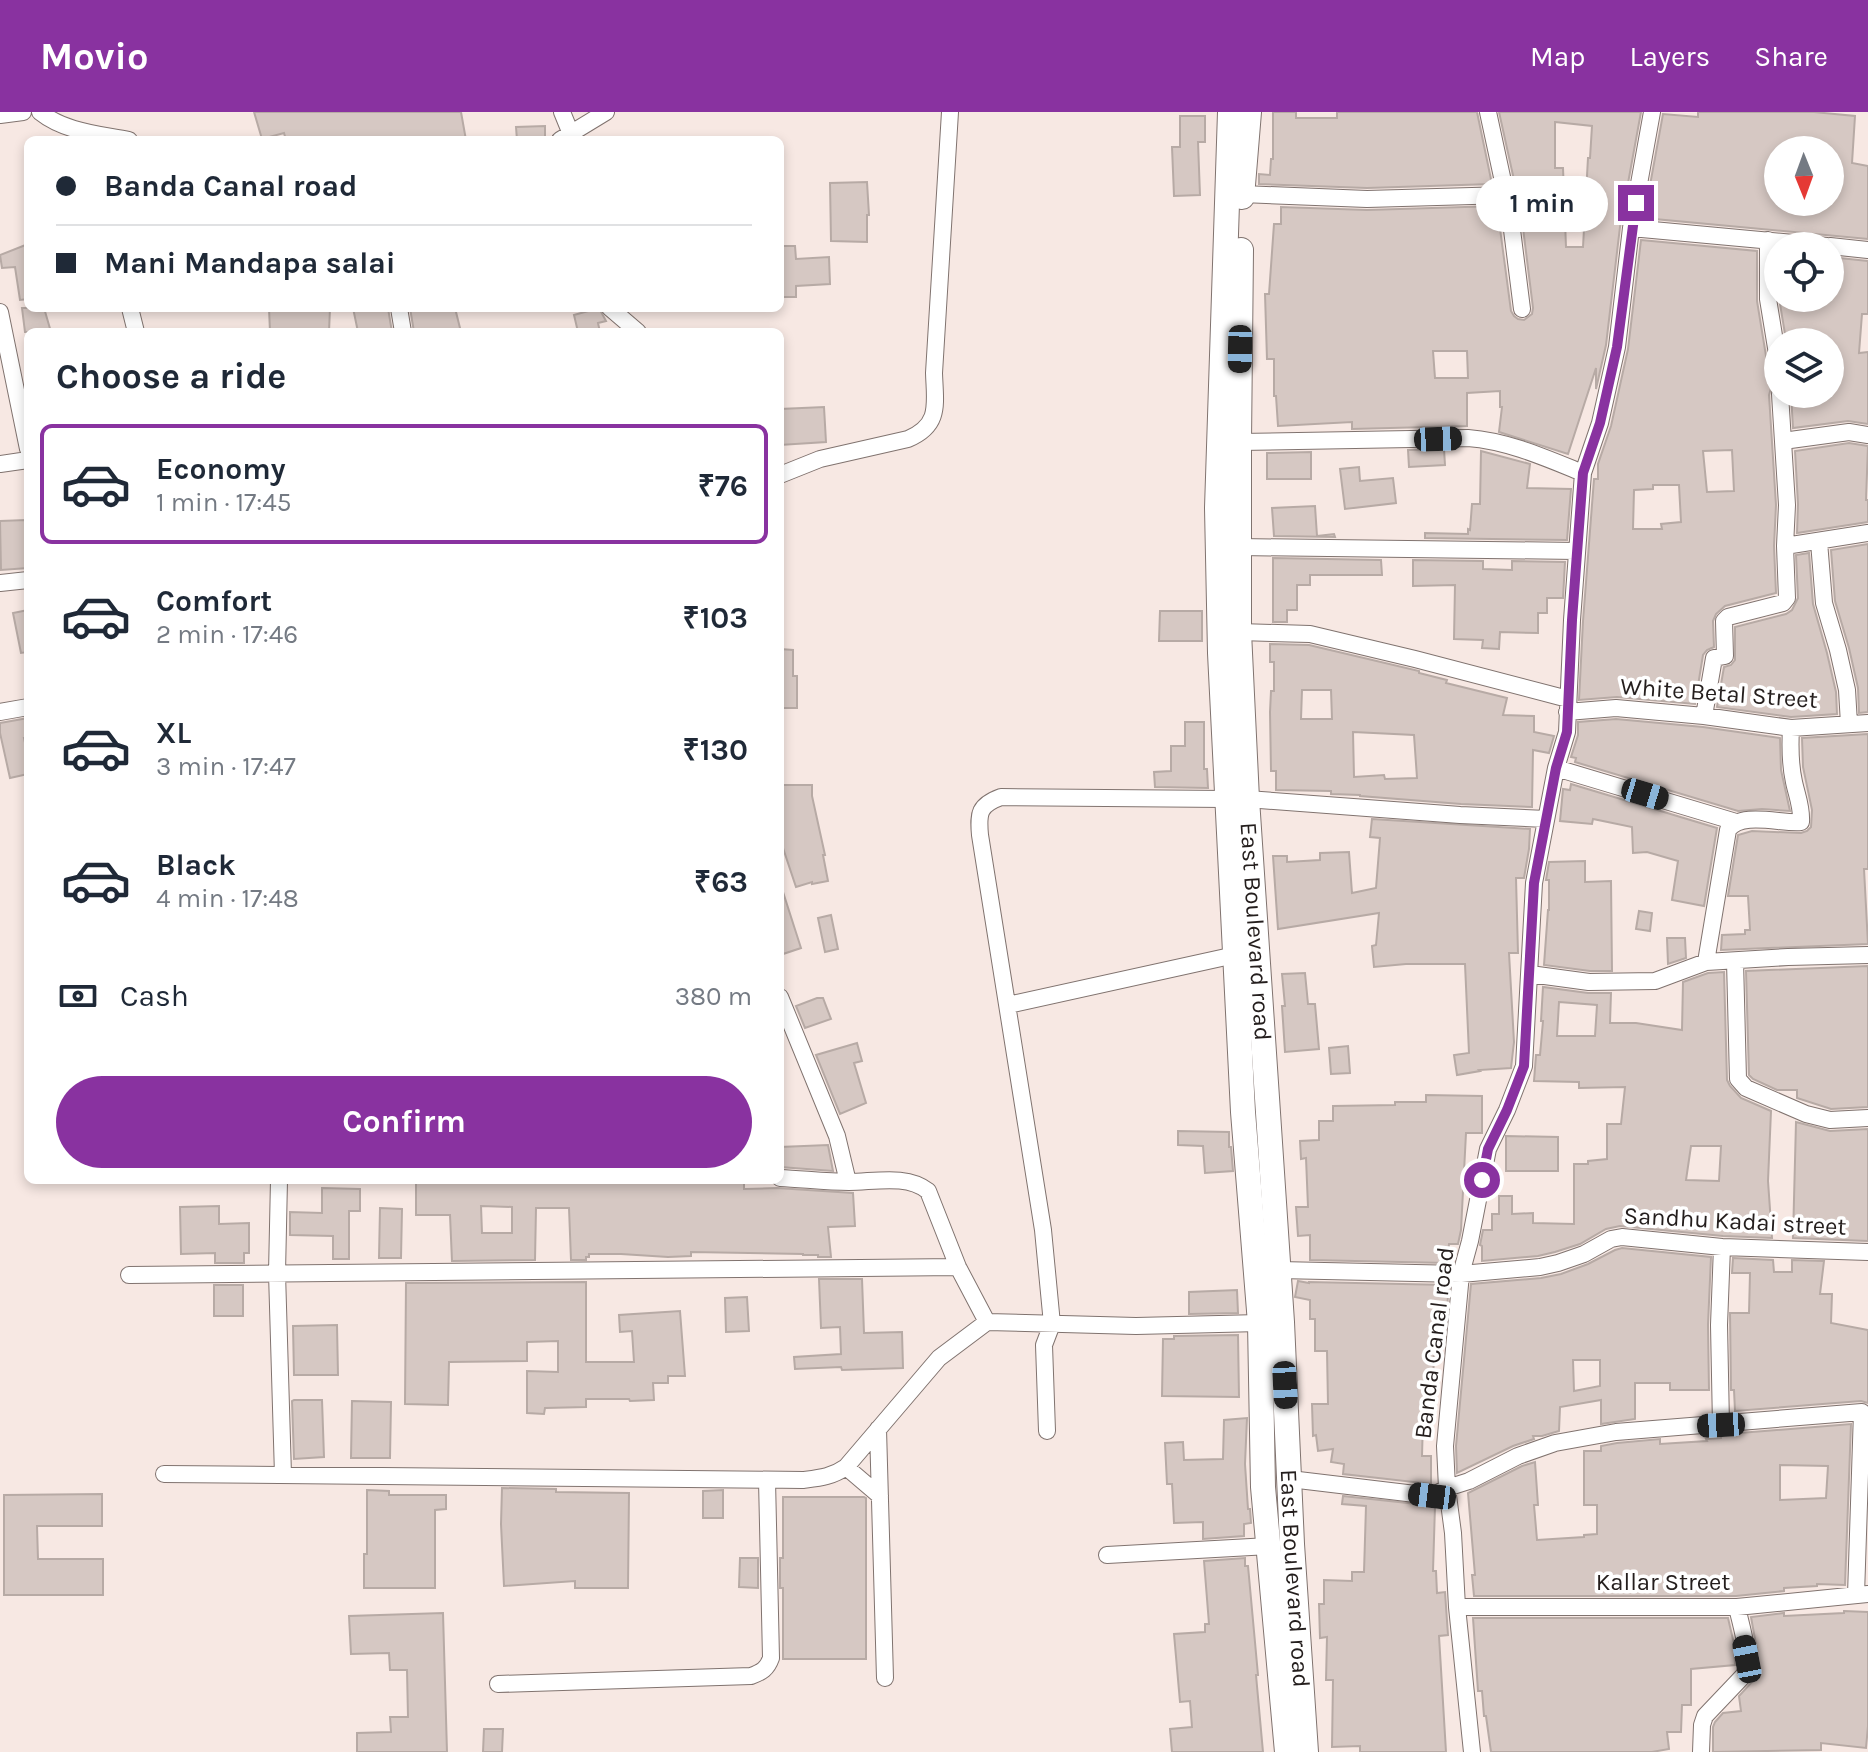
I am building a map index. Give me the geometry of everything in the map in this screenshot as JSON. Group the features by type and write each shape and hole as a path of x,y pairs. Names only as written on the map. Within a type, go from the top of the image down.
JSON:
{"main road":[{"path":"1230,112 1217,508 1237,799 1235,955 1243,1112 1260,1323 1263,1487 1287,1752"},
{"name":"East Boulevard road","path":"1249,112 1242,194 1237,799 1279,1270 1306,1752"}],"street":[{"path":"0,115 23,112"},
{"path":"40,112 57,123 89,136"},
{"path":"78,112 89,136"},
{"path":"562,112 566,136"},
{"path":"568,136 606,112"},
{"path":"784,473 820,459 908,439 930,425 935,401 934,373 950,112"},
{"path":"1488,112 1507,195 1522,309"},
{"name":"Banda Canal road","path":"1472,1752 1445,1446 1461,1274 1488,1149 1524,1066 1534,883 1556,768 1567,732 1583,473 1600,423 1617,347 1631,228 1652,112"},
{"path":"1242,194 1367,199 1507,195"},
{"path":"1631,228 1764,240"},
{"path":"1844,248 1868,250"},
{"path":"0,312 24,429"},
{"path":"615,312 633,328"},
{"path":"1704,716 1714,658 1725,656 1724,621 1728,617 1783,603 1787,598 1787,505 1781,408"},
{"path":"1783,441 1849,432 1868,435"},
{"path":"1239,442 1477,439 1504,444 1583,473"},
{"path":"0,464 24,461"},
{"path":"1785,546 1868,533"},
{"path":"1819,542 1824,603 1847,690 1849,724"},
{"path":"1239,547 1577,551"},
{"path":"0,583 24,580"},
{"name":"White Betal Street","path":"1239,632 1310,634 1568,705 1704,716 1791,728 1868,723"},
{"path":"0,712 24,708"},
{"path":"1706,962 1728,830 1743,819 1801,822 1790,751 1791,728"},
{"path":"1556,768 1736,822"},
{"path":"1047,1431 1044,1345 1052,1324 1043,1230 979,822 981,809 988,802 1001,797 1237,799 1546,819"},
{"path":"1008,1005 1235,955"},
{"path":"1530,974 1589,982 1655,981 1706,962 1868,955"},
{"path":"1735,961 1738,1079 1741,1083 1806,1114 1830,1120 1868,1118"},
{"path":"788,1035 837,1136 848,1182"},
{"path":"784,1178 920,1185 928,1191 958,1267 987,1322"},
{"path":"279,1184 277,1273 283,1475"},
{"name":"Sandhu Kadai street","path":"1279,1270 1461,1274 1550,1266 1616,1238 1722,1247 1868,1252"},
{"path":"1721,1425 1719,1325 1722,1247"},
{"path":"129,1275 958,1267"},
{"path":"164,1474 823,1478 837,1474 846,1467 939,1358 987,1322 1136,1326 1260,1323"},
{"path":"1290,1479 1432,1496 1518,1456 1555,1443 1616,1432 1865,1412 1862,1594"},
{"path":"878,1429 885,1678"},
{"path":"846,1467 880,1496"},
{"path":"498,1684 751,1676 762,1673 771,1658 767,1480"},
{"path":"1107,1555 1269,1546"},
{"name":"Kallar Street","path":"1457,1607 1737,1607 1862,1594"},
{"path":"1701,1752 1705,1716 1747,1668 1737,1607"}],"building":[{"path":"254,112 461,112 465,136 285,136 284,133 261,136"},
{"path":"1273,112 1296,112 1296,118 1337,118 1337,112 1477,112 1492,184 1367,188 1259,184 1259,174 1270,175"},
{"path":"1499,112 1641,112 1620,227 1606,345 1596,389 1596,368 1568,454 1499,432 1500,391 1467,393 1467,426 1352,429 1352,422 1278,426 1274,359 1267,359 1265,294 1269,294 1274,224 1281,224 1281,207 1367,210 1497,206 1511,311 1518,319 1524,320 1532,314 1522,220 1530,220 1531,189 1517,191","holes":["1555,122 1592,126 1583,247 1566,247 1563,168 1555,168","1433,351 1467,351 1468,378 1435,378"]},
{"path":"1698,112 1814,112 1855,116 1852,163 1868,166 1868,239 1844,237 1844,232 1793,232 1644,218 1663,114 1698,117"},
{"path":"1180,116 1205,116 1205,142 1198,142 1200,195 1174,196 1172,147 1180,147"},
{"path":"545,126 545,136 517,136 516,127"},
{"path":"867,182 867,242 831,241 830,183"},
{"path":"1641,240 1757,251 1757,301 1764,344 1764,408 1770,408 1776,505 1776,593 1725,606 1716,614 1713,621 1714,647 1703,655 1695,704 1617,697 1579,700 1594,479 1598,479 1598,464 1611,426 1628,349","holes":["1732,450 1734,491 1707,492 1703,451","1653,485 1679,485 1681,522 1661,524 1662,529 1633,529 1634,490 1653,489"]},
{"path":"24,246 24,300 20,300 15,267 2,268 0,255"},
{"path":"784,246 795,246 796,259 829,257 830,284 796,286 796,297 784,297"},
{"path":"1844,258 1868,261 1868,314 1862,314 1859,353 1868,352 1868,424 1848,421 1793,428 1792,408 1844,408 1844,328 1784,328 1781,312 1844,312"},
{"path":"22,308 24,312 45,312 50,328 24,328"},
{"path":"269,312 330,312 329,328 270,328"},
{"path":"354,312 389,312 391,328 357,328"},
{"path":"411,312 456,312 460,328 413,328"},
{"path":"601,312 606,321 598,323 599,328 577,328 574,315"},
{"path":"824,407 826,442 784,445 784,409"},
{"path":"1849,443 1868,446 1868,522 1797,533 1795,451"},
{"path":"1444,449 1445,465 1409,467 1408,450"},
{"path":"1481,451 1530,464 1527,488 1571,489 1567,540 1425,538 1425,533 1468,534 1472,504 1480,504"},
{"path":"1311,452 1311,479 1267,479 1267,453"},
{"path":"1359,467 1360,481 1393,478 1396,503 1345,509 1340,469"},
{"path":"1315,506 1317,536 1334,534 1335,537 1274,536 1272,508"},
{"path":"24,520 24,568 1,570 0,521"},
{"path":"1868,544 1868,712 1859,713 1858,688 1835,601 1831,550"},
{"path":"1809,553 1813,604 1836,692 1837,714 1791,717 1717,707 1724,667 1735,660 1735,627 1792,610 1798,598 1796,555"},
{"path":"1273,558 1381,560 1382,575 1310,575 1310,585 1297,585 1297,610 1287,610 1287,622 1273,622"},
{"path":"1413,560 1483,561 1483,569 1512,570 1512,561 1565,562 1563,598 1547,598 1547,613 1538,613 1538,633 1500,632 1499,649 1482,648 1483,640 1454,639 1455,585 1413,586"},
{"path":"24,611 24,653 21,653 13,613"},
{"path":"1160,611 1202,611 1202,641 1159,641"},
{"path":"1270,644 1309,645 1419,671 1447,680 1446,683 1507,698 1503,715 1534,716 1534,732 1554,736 1549,753 1533,750 1532,807 1331,794 1331,791 1276,790 1276,771 1271,771 1270,712 1274,662 1270,662","holes":["1302,690 1331,690 1332,719 1301,719","1353,732 1414,735 1417,778 1385,779 1384,775 1354,777"]},
{"path":"784,649 793,650 797,708 784,708"},
{"path":"24,719 24,775 10,778 0,723"},
{"path":"1616,719 1780,738 1781,770 1790,811 1738,811 1575,762 1576,758 1571,757 1578,735 1578,722"},
{"path":"1185,722 1204,722 1204,769 1207,769 1208,788 1155,787 1154,772 1171,771 1171,746 1185,746"},
{"path":"1868,734 1868,869 1864,869 1868,944 1721,950 1722,935 1745,934 1745,930 1750,930 1748,896 1728,896 1738,835 1752,831 1801,833 1811,827 1812,810 1803,767 1802,738"},
{"path":"1571,784 1717,828 1704,906 1672,900 1678,861 1647,852 1633,853 1632,827 1593,819 1592,824 1560,821 1563,789 1570,790"},
{"path":"784,785 812,785 828,881 796,887 784,851"},
{"path":"1372,819 1530,829 1524,878 1516,878 1518,953 1509,953 1514,1042 1511,1068 1457,1075 1454,1055 1469,1053 1465,964 1374,967 1372,946 1376,945 1379,913 1278,929 1273,856 1287,856 1287,862 1320,860 1320,853 1349,852 1352,893 1376,888 1380,838 1370,837"},
{"path":"1585,861 1585,882 1611,881 1612,971 1544,965 1549,862"},
{"path":"784,895 801,948 784,954"},
{"path":"1639,911 1652,913 1650,931 1636,929"},
{"path":"831,915 838,949 825,952 818,918"},
{"path":"1667,938 1685,938 1686,958 1668,964"},
{"path":"1868,966 1868,1107 1831,1109 1797,1098 1797,1090 1777,1090 1749,1075 1746,971"},
{"path":"1724,972 1727,1080 1741,1098 1771,1111 1768,1181 1772,1238 1620,1226 1606,1229 1580,1244 1555,1252 1482,1261 1480,1245 1483,1230 1492,1230 1492,1214 1499,1214 1499,1196 1512,1196 1512,1214 1533,1213 1533,1223 1574,1224 1574,1164 1607,1159 1607,1124 1621,1124 1625,1087 1579,1088 1579,1082 1534,1081 1536,1055 1540,1055 1543,987 1611,993 1610,1023 1636,1023 1682,1030 1683,982 1708,973","holes":["1559,1002 1597,1005 1595,1036 1557,1036","1691,1146 1721,1146 1719,1181 1686,1180"]},
{"path":"1305,973 1308,1004 1315,1004 1319,1049 1285,1052 1282,974"},
{"path":"823,998 831,1019 805,1028 796,1006"},
{"path":"857,1043 862,1061 854,1063 866,1103 840,1114 816,1055"},
{"path":"1348,1046 1350,1073 1331,1074 1329,1048"},
{"path":"1426,1095 1482,1096 1482,1133 1466,1133 1461,1230 1458,1244 1449,1244 1447,1263 1310,1260 1310,1235 1298,1236 1296,1207 1308,1207 1306,1158 1301,1159 1300,1141 1319,1140 1319,1121 1333,1121 1333,1106 1426,1102"},
{"path":"1796,1122 1830,1131 1868,1129 1868,1241 1793,1238"},
{"path":"1178,1131 1229,1132 1233,1171 1205,1173 1203,1146 1178,1145"},
{"path":"1506,1136 1558,1137 1558,1171 1506,1171"},
{"path":"828,1145 833,1171 784,1167 784,1147"},
{"path":"416,1184 744,1184 744,1189 853,1193 855,1226 828,1227 831,1257 691,1252 691,1256 668,1257 589,1254 586,1260 571,1260 569,1208 536,1208 535,1260 452,1261 450,1215 416,1215","holes":["481,1206 512,1207 512,1233 482,1233"]},
{"path":"322,1188 360,1189 360,1211 349,1211 349,1259 333,1259 333,1236 290,1235 290,1212 322,1213"},
{"path":"219,1206 219,1224 249,1223 249,1253 244,1253 244,1263 215,1263 215,1253 181,1254 180,1207"},
{"path":"380,1208 402,1209 401,1258 379,1258"},
{"path":"1622,1248 1711,1257 1709,1390 1670,1390 1670,1383 1635,1383 1635,1419 1601,1424 1601,1400 1560,1407 1559,1431 1533,1436 1534,1439 1457,1473 1456,1446 1471,1284 1561,1274","holes":["1573,1360 1600,1360 1600,1386 1574,1391"]},
{"path":"1733,1258 1773,1260 1774,1272 1792,1272 1792,1260 1824,1261 1820,1294 1832,1294 1831,1323 1868,1330 1868,1403 1861,1401 1735,1411 1734,1390 1731,1390 1730,1313 1749,1313 1750,1273 1732,1273"},
{"path":"819,1279 862,1279 864,1333 902,1332 903,1368 795,1369 794,1357 841,1354 840,1327 821,1328"},
{"path":"1298,1281 1449,1285 1446,1319 1435,1318 1430,1420 1423,1420 1422,1456 1431,1456 1431,1484 1343,1474 1344,1464 1331,1462 1333,1449 1318,1451 1316,1435 1313,1436 1312,1404 1328,1404 1327,1351 1315,1351 1315,1319 1310,1319 1310,1300 1295,1297"},
{"path":"586,1282 586,1362 634,1362 632,1331 620,1332 619,1315 680,1311 685,1376 668,1376 668,1383 653,1383 654,1400 586,1399 586,1407 545,1408 544,1414 527,1413 527,1371 558,1372 558,1341 527,1342 527,1361 449,1362 448,1405 405,1404 406,1283"},
{"path":"214,1285 243,1285 243,1316 214,1316"},
{"path":"1237,1290 1238,1313 1189,1314 1189,1292"},
{"path":"747,1297 749,1331 726,1332 725,1298"},
{"path":"337,1325 338,1375 294,1375 293,1326"},
{"path":"1238,1335 1239,1397 1162,1396 1163,1339 1174,1339 1174,1336"},
{"path":"294,1400 322,1400 324,1457 294,1459"},
{"path":"352,1401 391,1402 390,1458 351,1458"},
{"path":"1247,1418 1245,1464 1251,1523 1244,1524 1244,1536 1203,1539 1203,1522 1174,1523 1172,1484 1167,1484 1165,1443 1183,1442 1184,1460 1223,1459 1224,1420"},
{"path":"1851,1424 1845,1585 1817,1584 1736,1596 1474,1596 1468,1493 1535,1462 1537,1540 1584,1537 1597,1534 1597,1505 1584,1505 1584,1451 1601,1451 1601,1446 1617,1443 1660,1439 1660,1444 1707,1441 1727,1434","holes":["1780,1465 1828,1466 1826,1498 1780,1500"]},
{"path":"502,1488 629,1493 628,1588 575,1588 575,1581 504,1586"},
{"path":"367,1490 389,1491 389,1495 446,1495 446,1509 435,1510 435,1588 364,1588"},
{"path":"723,1490 723,1518 703,1518 703,1491"},
{"path":"102,1494 102,1526 37,1526 38,1559 103,1559 103,1595 4,1595 4,1495"},
{"path":"1343,1496 1435,1506 1433,1571 1436,1571 1437,1593 1445,1592 1448,1635 1439,1636 1446,1752 1360,1752 1360,1746 1332,1747 1333,1680 1326,1680 1327,1637 1320,1638 1319,1604 1324,1604 1324,1580 1352,1581 1352,1572 1364,1572 1366,1506 1342,1504"},
{"path":"783,1497 866,1498 866,1659 783,1659 780,1558 783,1558"},
{"path":"740,1558 758,1558 758,1588 739,1587"},
{"path":"1245,1558 1263,1752 1172,1752 1170,1729 1192,1727 1190,1701 1180,1702 1174,1634 1205,1632 1205,1624 1209,1624 1204,1561"},
{"path":"1868,1612 1866,1748 1821,1743 1821,1750 1713,1752 1715,1722 1723,1713 1741,1711 1739,1696 1757,1671 1751,1617"},
{"path":"443,1613 447,1752 357,1752 357,1733 391,1732 390,1717 408,1717 407,1670 390,1670 389,1653 351,1654 349,1616"},
{"path":"1473,1618 1728,1618 1735,1665 1691,1669 1691,1705 1682,1705 1681,1732 1667,1732 1669,1749 1652,1752 1491,1752 1482,1691 1478,1691"},
{"path":"484,1729 503,1729 502,1752 483,1752"}],"route":[{"path":"1482,1180 1488,1149 1524,1066 1534,883 1556,768 1567,732 1583,473 1600,423 1617,347 1636,203"}]}
